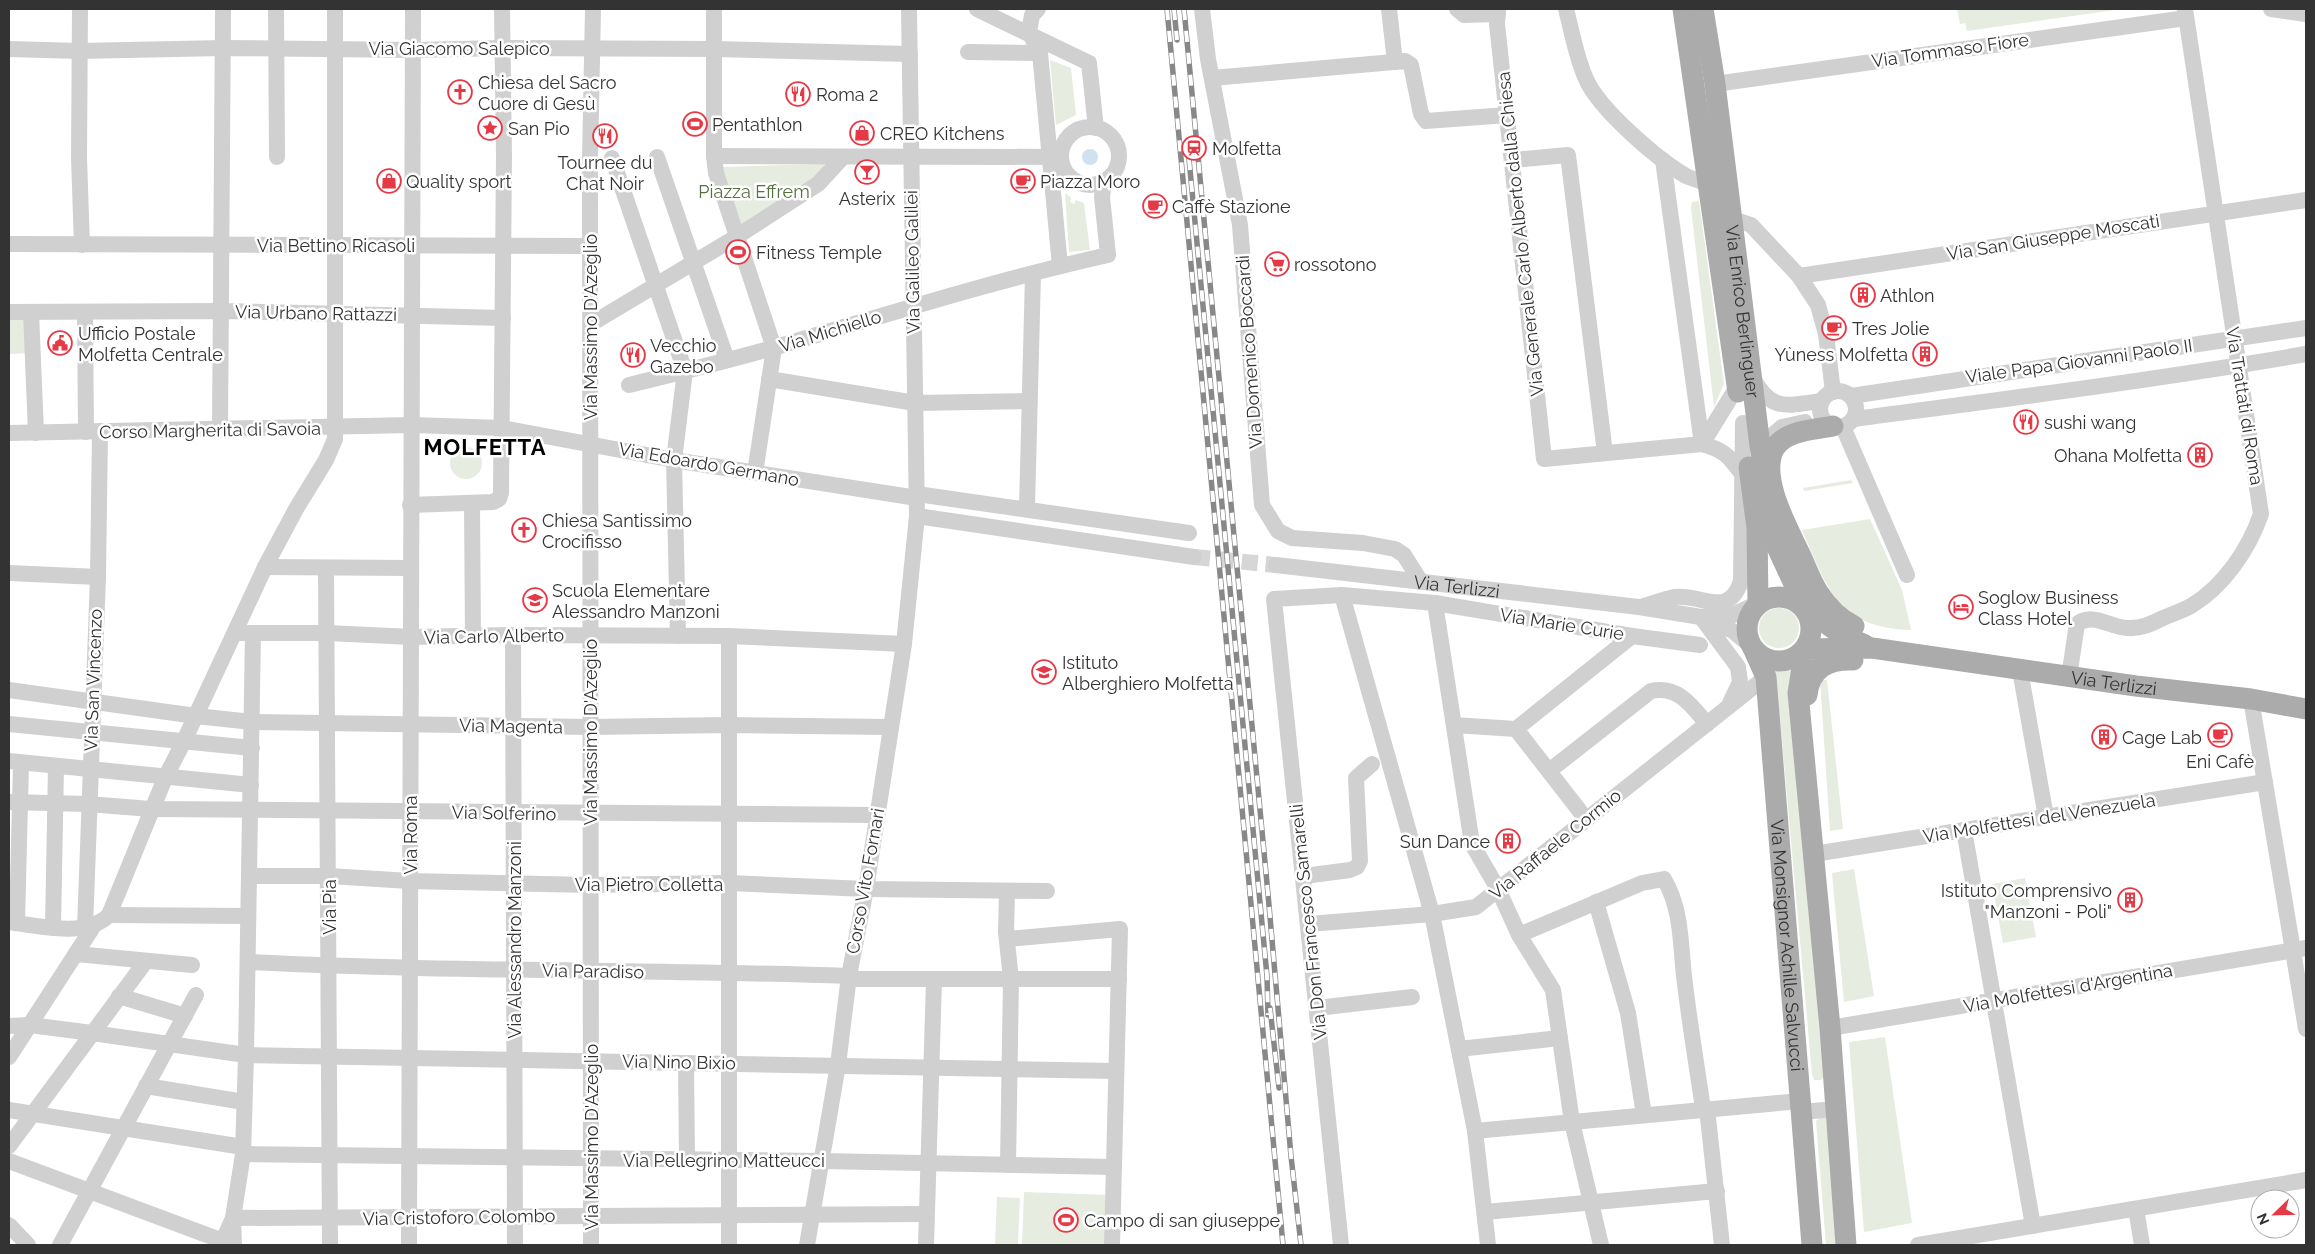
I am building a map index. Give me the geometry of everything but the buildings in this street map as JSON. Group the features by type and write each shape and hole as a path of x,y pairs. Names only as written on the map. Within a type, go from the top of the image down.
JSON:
{"main road":[{"name":"Via Enrico Berlinguer","path":"1684,9 1708,184 1744,380 1760,446 1777,547 1805,608"},
{"name":"Via Enrico Berlinguer","path":"1703,9 1715,84 1730,218 1744,380 1743,423 1757,528 1758,603"},
{"name":"Via Terlizzi","path":"1838,423 1794,433 1782,441 1774,450 1771,464 1772,484 1776,500 1818,592 1834,612 1851,625 1920,655"},
{"path":"1788,597 1797,601 1805,608 1809,616 1812,633 1805,649 1796,657 1785,661 1773,661 1762,656 1749,641 1747,625 1749,617 1758,603 1767,598 1788,597"},
{"name":"Via Terlizzi","path":"1805,608 1842,635 1872,648"},
{"name":"Via Monsignor Achille Salvucci","path":"1754,648 1766,678 1812,1245"},
{"name":"Via Terlizzi","path":"1805,649 1872,648 2068,677 2251,699 2306,709"},
{"name":"Via Monsignor Achille Salvucci","path":"1805,649 1798,693 1830,1028 1846,1245"},
{"name":"Via Terlizzi","path":"1801,733 1808,688 1816,671 1826,663 1839,660 1871,661 1920,655"}],"street":[{"path":"80,9 82,245"},
{"path":"220,430 224,9"},
{"path":"276,9 277,157"},
{"path":"109,915 151,809 265,567 334,443 335,9"},
{"name":"Via Roma","path":"409,1245 409,724 412,637 410,505 414,246 413,9"},
{"path":"410,505 493,502 499,499 501,494 504,156 502,9"},
{"name":"Via Massimo D'Azeglio","path":"591,1245 590,444 598,393 591,324 590,158 593,9"},
{"path":"714,9 714,156 716,173 774,348 755,473"},
{"name":"Via Galileo Galilei","path":"909,9 912,306 917,516"},
{"path":"977,9 1029,32 1089,63 1096,128"},
{"path":"1038,9 1032,15 1029,32 1040,53 1056,158 1060,266"},
{"name":"Via Domenico Boccardi","path":"1202,9 1212,78 1240,224 1260,493 1265,512 1278,531 1292,538 1363,544 1395,549 1404,555 1421,582"},
{"path":"1389,9 1402,62 1421,114 1426,121 1507,115"},
{"path":"1457,9 1464,15 1498,12"},
{"path":"1566,9 1578,59 1586,80 1602,106 1663,160 1688,176 1708,184"},
{"path":"2271,9 2306,14"},
{"name":"Via Generale Carlo Alberto dalla Chiesa","path":"1498,12 1497,24 1544,459 1604,453"},
{"name":"Via Tommaso Fiore","path":"1715,84 2185,13"},
{"name":"Via Trattati di Roma","path":"2068,677 2077,624 2084,619 2096,619 2125,628 2140,628 2191,606 2212,590 2232,568 2254,535 2261,514 2253,448 2234,338 2185,13"},
{"name":"Via Giacomo Salepico","path":"9,49 80,51 223,48 413,50 593,48 910,54"},
{"path":"968,52 1040,53"},
{"path":"1212,78 1402,62"},
{"path":"1088,128 1096,128 1112,138 1119,155 1114,173 1104,182 1088,185 1074,180 1056,158 1065,143 1075,132 1088,128"},
{"path":"1512,160 1568,155 1604,453 1702,444 1719,449 1729,457 1742,474"},
{"path":"714,156 1056,158"},
{"path":"657,157 728,360"},
{"path":"591,324 736,237 818,184 843,157"},
{"path":"612,158 686,371 674,460 678,636"},
{"path":"1663,160 1702,444"},
{"name":"Via Michiello","path":"628,385 774,348 912,306 1060,266 1108,256 1102,197 1104,182"},
{"name":"Via San Giuseppe Moscati","path":"1800,276 2215,212 2306,200"},
{"path":"1730,218 1751,225 1800,276 1818,305 1826,334 1828,396 1820,411 1838,423 1908,575"},
{"name":"Via Bettino Ricasoli","path":"9,244 590,246"},
{"path":"1028,508 1033,274"},
{"name":"Via Urbano Rattazzi","path":"9,312 221,311 502,318"},
{"path":"31,312 36,432"},
{"name":"Via San Vincenzo","path":"85,312 93,432 98,577 88,804 89,928"},
{"name":"Viale Papa Giovanni Paolo II","path":"1851,396 2306,328"},
{"name":"Viale Papa Giovanni Paolo II","path":"1760,446 1782,427 1838,423 2239,366 2306,354"},
{"path":"2044,366 2047,393"},
{"path":"769,379 915,403 1029,401"},
{"path":"1702,444 1744,380 1773,403 1783,406 1843,391 1851,396 1856,407 1838,423"},
{"name":"Via Terlizzi","path":"1640,608 1676,597 1715,603 1727,601 1737,593 1741,581 1743,423"},
{"name":"Corso Margherita di Savoia","path":"9,432 220,430 412,425 502,428"},
{"name":"Via Edoardo Germano","path":"502,428 755,473 917,496 1028,508 1188,533"},
{"path":"472,503 473,637"},
{"path":"917,516 1194,557"},
{"name":"Corso Vito Fornari","path":"807,1245 838,1065 848,978 866,889 904,644 917,516"},
{"name":"Via Terlizzi","path":"1276,565 1640,608 1701,617 1731,616 1758,603"},
{"path":"265,567 410,568"},
{"name":"Via Pia","path":"326,568 330,876 330,1245"},
{"path":"9,574 98,577"},
{"path":"1342,595 1432,914 1475,1131 1488,1245"},
{"name":"Via Marie Curie","path":"1274,599 1342,595 1435,603 1632,636 1700,645"},
{"name":"Via Don Francesco Samarelli","path":"1274,599 1310,924 1342,1245"},
{"path":"1435,603 1472,844 1498,890 1519,935 1550,983 1572,1122 1601,1245"},
{"path":"1701,617 1738,667 1740,682 1729,706"},
{"name":"Via Terlizzi","path":"1701,617 1733,632 1754,648"},
{"name":"Via Carlo Alberto","path":"235,633 327,632 412,637 513,635 728,636 904,644"},
{"path":"9,1161 226,1244 233,1218 243,1150 250,876 253,633"},
{"name":"Via Alessandro Manzoni","path":"513,635 515,1245"},
{"path":"728,636 730,813 729,1245"},
{"path":"1454,725 1516,728 1632,636"},
{"path":"2020,670 2046,817"},
{"name":"Via Raffaele Cormio","path":"1310,924 1432,914 1476,907 1766,678"},
{"path":"1549,771 1651,691 1666,689 1675,692 1689,702 1707,724"},
{"name":"Via Magenta","path":"9,690 252,722 590,727 729,725 890,727"},
{"path":"2251,699 2265,782 2300,949 2306,1028"},
{"path":"9,724 252,748"},
{"path":"1516,728 1586,819"},
{"path":"89,928 53,927 13,922 15,762 251,785"},
{"path":"1304,876 1350,870 1357,867 1360,861 1356,778 1372,764"},
{"path":"53,927 56,766"},
{"name":"Via Molfettesi del Venezuela","path":"1814,854 2265,782"},
{"name":"Via Solferino","path":"14,802 88,804 151,809 876,815"},
{"path":"1964,830 2034,1226"},
{"name":"Via Pietro Colletta","path":"250,876 330,876 410,881 591,885 730,883 866,889 1047,891"},
{"path":"1519,935 1596,902 1659,878 1664,879 1668,886 1681,932 1684,981 1717,1191 1722,1245"},
{"path":"1007,891 1007,939 1011,979 1008,1164"},
{"path":"1596,902 1628,1013 1644,1115"},
{"path":"9,1057 76,954 89,928 109,915 248,916"},
{"path":"1007,939 1120,929 1112,1245"},
{"name":"Via Molfettesi d'Argentina","path":"1830,1028 2300,949"},
{"path":"76,954 192,965"},
{"path":"9,1146 146,961"},
{"name":"Via Paradiso","path":"248,962 410,968 730,972 934,980 1119,979"},
{"path":"926,1245 934,980"},
{"path":"60,1245 196,995"},
{"path":"119,996 185,1016"},
{"path":"1317,1008 1412,997"},
{"name":"Via Nino Bixio","path":"9,1026 30,1025 246,1055 514,1058 1116,1071"},
{"path":"1459,1049 1560,1038"},
{"path":"686,1062 687,1160"},
{"path":"146,1086 244,1102"},
{"path":"1475,1131 1705,1109 1801,1106 1836,1109"},
{"name":"Via Pellegrino Matteucci","path":"9,1110 33,1112 125,1127 243,1150 330,1156 410,1155 1114,1167"},
{"path":"1918,1245 2306,1180"},
{"path":"1485,1212 1591,1204 1717,1191"},
{"path":"2136,1208 2142,1245"},
{"name":"Via Cristoforo Colombo","path":"233,1218 926,1214"},
{"path":"9,1225 28,1245"}],"green space":[{"path":"1957,9 2122,9 1967,31 1965,23 1960,24"},
{"path":"1050,60 1071,68 1076,115 1056,125"},
{"name":"Piazza Effrem","path":"824,164 823,172 738,230 722,167"},
{"path":"1065,193 1071,198 1070,202 1074,204 1076,200 1084,203 1090,250 1069,252"},
{"path":"1699,201 1724,384 1714,407 1691,208 1692,202"},
{"path":"9,319 29,319 29,353 9,354"},
{"path":"466,447 472,448 477,452 481,457 481,469 477,474 472,478 466,479 460,478 455,474 451,469 450,463 451,457 455,452 460,448"},
{"path":"1851,480 1853,483 1804,491 1803,488"},
{"path":"1870,519 1902,590 1911,630 1886,628 1867,622 1851,613 1838,601 1828,587 1802,530"},
{"path":"1775,608 1783,608 1790,611 1796,617 1799,628 1796,639 1790,645 1783,648 1775,648 1768,645 1762,639 1759,632 1759,624 1762,617 1768,611"},
{"path":"1797,664 1825,1076 1821,1080 1814,1080 1812,1074 1778,696 1768,669 1785,669"},
{"path":"1820,680 1827,680 1843,829 1830,831"},
{"path":"1854,869 1874,996 1844,1002 1832,873"},
{"path":"2025,878 2036,937 2003,943 1992,884"},
{"path":"1885,1037 1912,1223 1864,1232 1849,1042"},
{"path":"1819,1118 1826,1118 1840,1245 1826,1245 1816,1121"},
{"name":"Campo di san giuseppe","path":"1024,1192 1109,1195 1107,1245 1022,1245"},
{"path":"997,1197 1020,1198 1018,1245 995,1245"}],"water":[{"path":"1090,149 1096,151 1098,157 1096,163 1090,165 1084,163 1082,157 1084,151"}],"tunnel":[{"path":"1194,557 1276,565"}],"railway":[{"path":"1167,9 1283,1245"},
{"path":"1174,9 1177,40"},
{"path":"1184,9 1291,1156 1301,1245"},
{"path":"1189,159 1267,976 1268,1015"},
{"path":"1270,1008 1279,1088"}],"place":[{"name":"Chiesa del Sacro Cuore di Gesù","path":"460,92"},
{"name":"Roma 2","path":"798,94"},
{"name":"Pentathlon","path":"695,124"},
{"name":"San Pio","path":"490,128"},
{"name":"CREO Kitchens","path":"862,133"},
{"name":"Tournee du Chat Noir","path":"605,136"},
{"name":"Molfetta","path":"1194,148"},
{"name":"Asterix","path":"867,172"},
{"name":"Quality sport","path":"389,181"},
{"name":"Piazza Moro","path":"1023,181"},
{"name":"Caffè Stazione","path":"1155,206"},
{"name":"Fitness Temple","path":"738,252"},
{"name":"rossotono","path":"1277,264"},
{"name":"Athlon","path":"1863,295"},
{"name":"Tres Jolie","path":"1834,328"},
{"name":"Ufficio Postale Molfetta Centrale","path":"60,343"},
{"name":"Yùness Molfetta","path":"1925,354"},
{"name":"Vecchio Gazebo","path":"633,355"},
{"name":"sushi wang","path":"2026,422"},
{"name":"Ohana Molfetta","path":"2200,455"},
{"name":"Chiesa Santissimo Crocifisso","path":"524,530"},
{"name":"Scuola Elementare Alessandro Manzoni","path":"535,600"},
{"name":"Soglow Business Class Hotel","path":"1961,607"},
{"name":"Istituto Alberghiero Molfetta","path":"1044,672"},
{"name":"Eni Cafè","path":"2220,735"},
{"name":"Cage Lab","path":"2104,737"},
{"name":"Sun Dance","path":"1508,841"},
{"name":"Istituto Comprensivo \"Manzoni - Poli\"","path":"2130,900"},
{"name":"Campo di san giuseppe","path":"1066,1220"}],"district":[{"name":"MOLFETTA","path":"485,447"}]}
